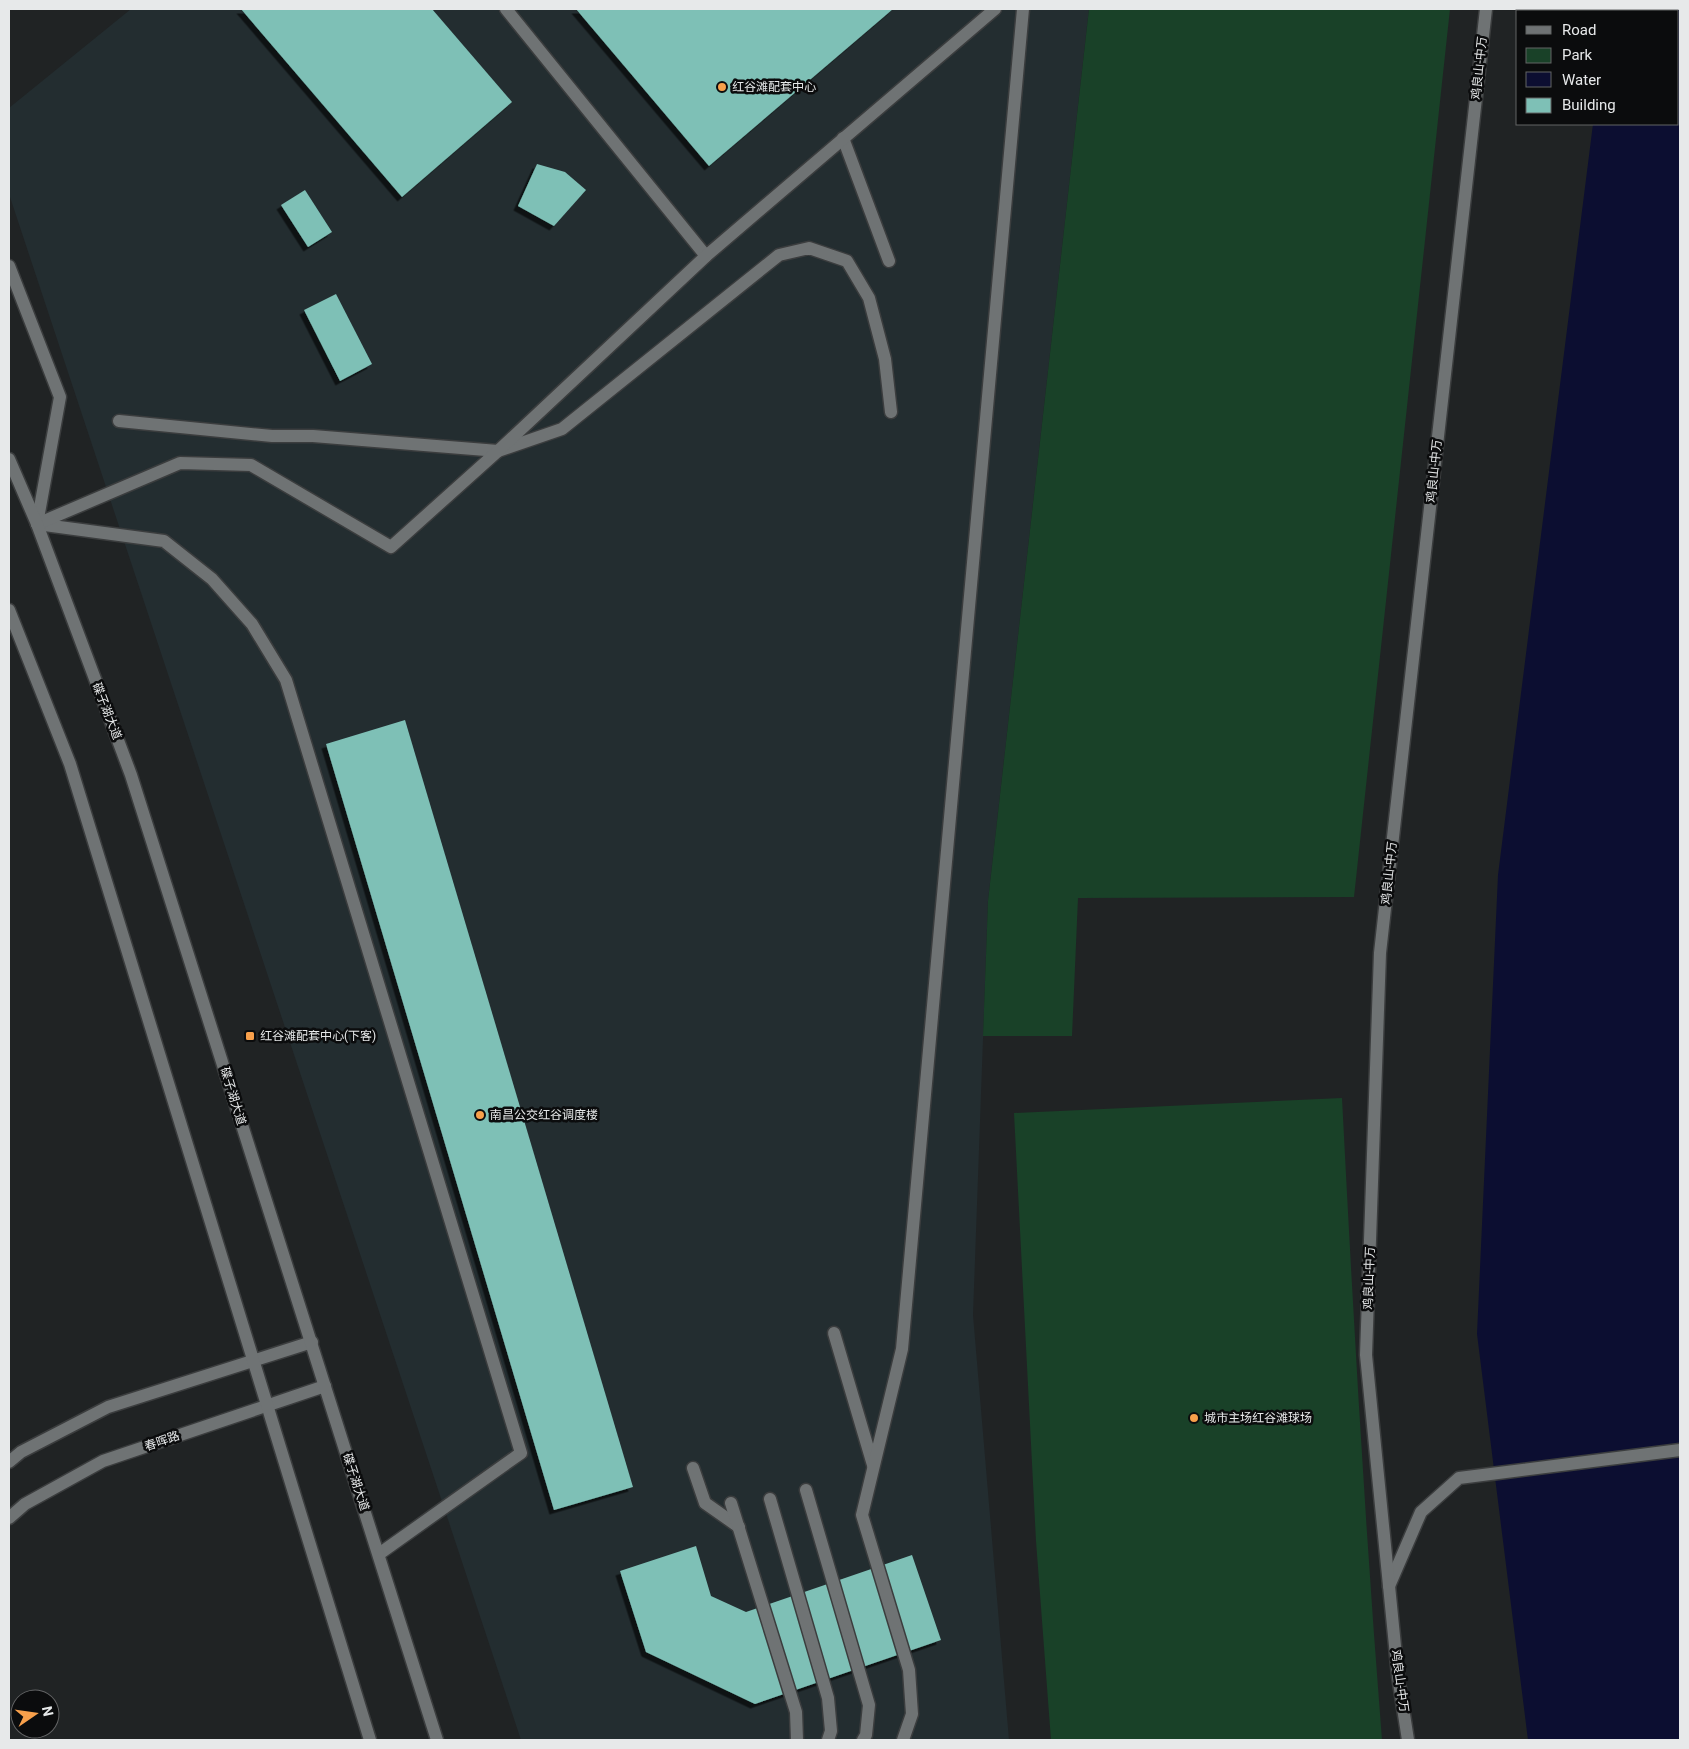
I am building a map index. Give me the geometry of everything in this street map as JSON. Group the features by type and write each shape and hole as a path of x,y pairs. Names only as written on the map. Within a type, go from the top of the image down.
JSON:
{"main road":[{"path":"506,9 706,256"},
{"path":"37,524 180,463 250,465 390,547 498,451 706,256 995,9"},
{"path":"903,1740 912,1714 909,1670 862,1515 902,1349 1023,9"},
{"name":"鸡良山-中万","path":"1408,1740 1398,1676 1366,1355 1380,953 1486,9"},
{"path":"843,138 889,261"},
{"path":"119,421 272,436 313,436 498,451 562,429 779,255 809,248 847,261 869,298 885,359 891,412"},
{"path":"9,266 60,397 37,524"},
{"name":"碟子湖大道","path":"9,459 37,524 131,775 437,1740"},
{"path":"37,524 164,541 212,579 252,624 286,680 521,1453 378,1554"},
{"path":"9,610 70,764 370,1740"},
{"path":"834,1333 873,1465"},
{"path":"9,1462 21,1452 108,1407 312,1342"},
{"name":"春晖路","path":"9,1518 25,1504 103,1461 325,1386"},
{"path":"1389,1586 1421,1512 1459,1478 1680,1450"},
{"path":"693,1468 705,1502 739,1527"},
{"path":"806,1490 869,1705 866,1735 863,1740"},
{"path":"770,1499 828,1698 831,1731 828,1740"},
{"path":"732,1503 796,1712 797,1740"}],"shaded area":[{"name":"红谷滩配套中心","path":"131,9 1089,9 988,901 973,1315 1009,1740 521,1740 9,194 9,108"}],"green space":[{"path":"1089,9 1450,9 1354,897 1078,898 1072,1036 983,1036 988,901"},
{"path":"1342,1098 1370,1580 1382,1740 1051,1740 1036,1541 1014,1113"}],"water":[{"path":"1680,9 1680,1740 1528,1740 1477,1334 1498,875 1593,125 1679,125 1679,10 1596,10"}],"building":[{"path":"241,9 432,9 512,102 402,197"},
{"name":"红谷滩配套中心","path":"576,9 893,9 709,166"},
{"path":"537,164 565,172 586,190 554,226 518,206"},
{"path":"305,190 332,232 308,247 281,205"},
{"path":"336,294 372,364 340,381 304,310"},
{"name":"南昌公交红谷调度楼","path":"405,720 633,1487 554,1510 326,744"},
{"path":"696,1546 711,1596 746,1612 912,1555 941,1640 755,1704 646,1652 620,1571"}],"place":[{"name":"红谷滩配套中心","path":"722,87"},
{"name":"红谷滩配套中心(下客)","path":"250,1036"},
{"name":"南昌公交红谷调度楼","path":"480,1115"},
{"name":"城市主场红谷滩球场","path":"1194,1418"}]}
